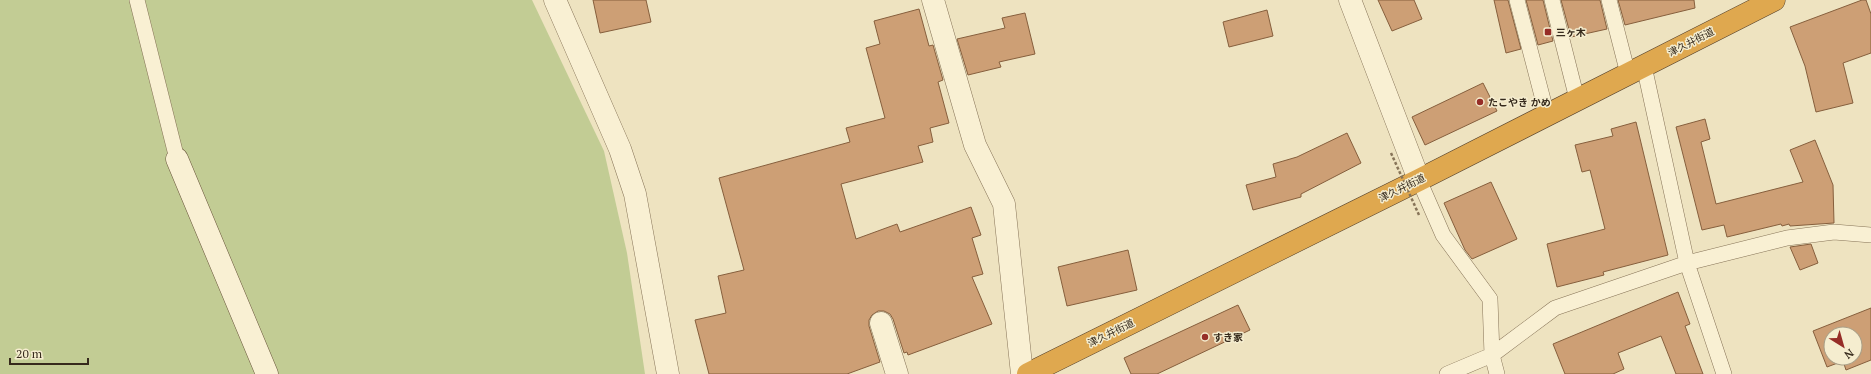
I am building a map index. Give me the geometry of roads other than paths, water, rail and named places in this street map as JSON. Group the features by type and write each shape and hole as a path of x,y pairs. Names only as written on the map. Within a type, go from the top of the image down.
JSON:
{"highway":[{"name":"津久井街道","path":"1028,374 1419,180 1774,0"}],"street":[{"path":"555,0 620,148 635,194 668,374"},
{"path":"933,0 975,145 1004,204 1022,374"},
{"path":"1350,0 1419,180"},
{"path":"177,160 267,374"},
{"path":"881,322 897,374"}],"lane":[{"path":"136,0 177,160"},
{"path":"1517,0 1547,115"},
{"path":"1552,0 1578,100"},
{"path":"1609,0 1636,70 1687,263 1724,374"},
{"path":"1419,180 1443,235 1490,299 1492,355 1497,374"},
{"path":"1447,374 1492,355 1555,308 1687,263 1788,238 1834,232 1871,235"}],"place":[{"name":"三ヶ木","path":"1548,32"},
{"name":"たこやき かめ","path":"1480,102"},
{"name":"すき家","path":"1205,337"}]}
